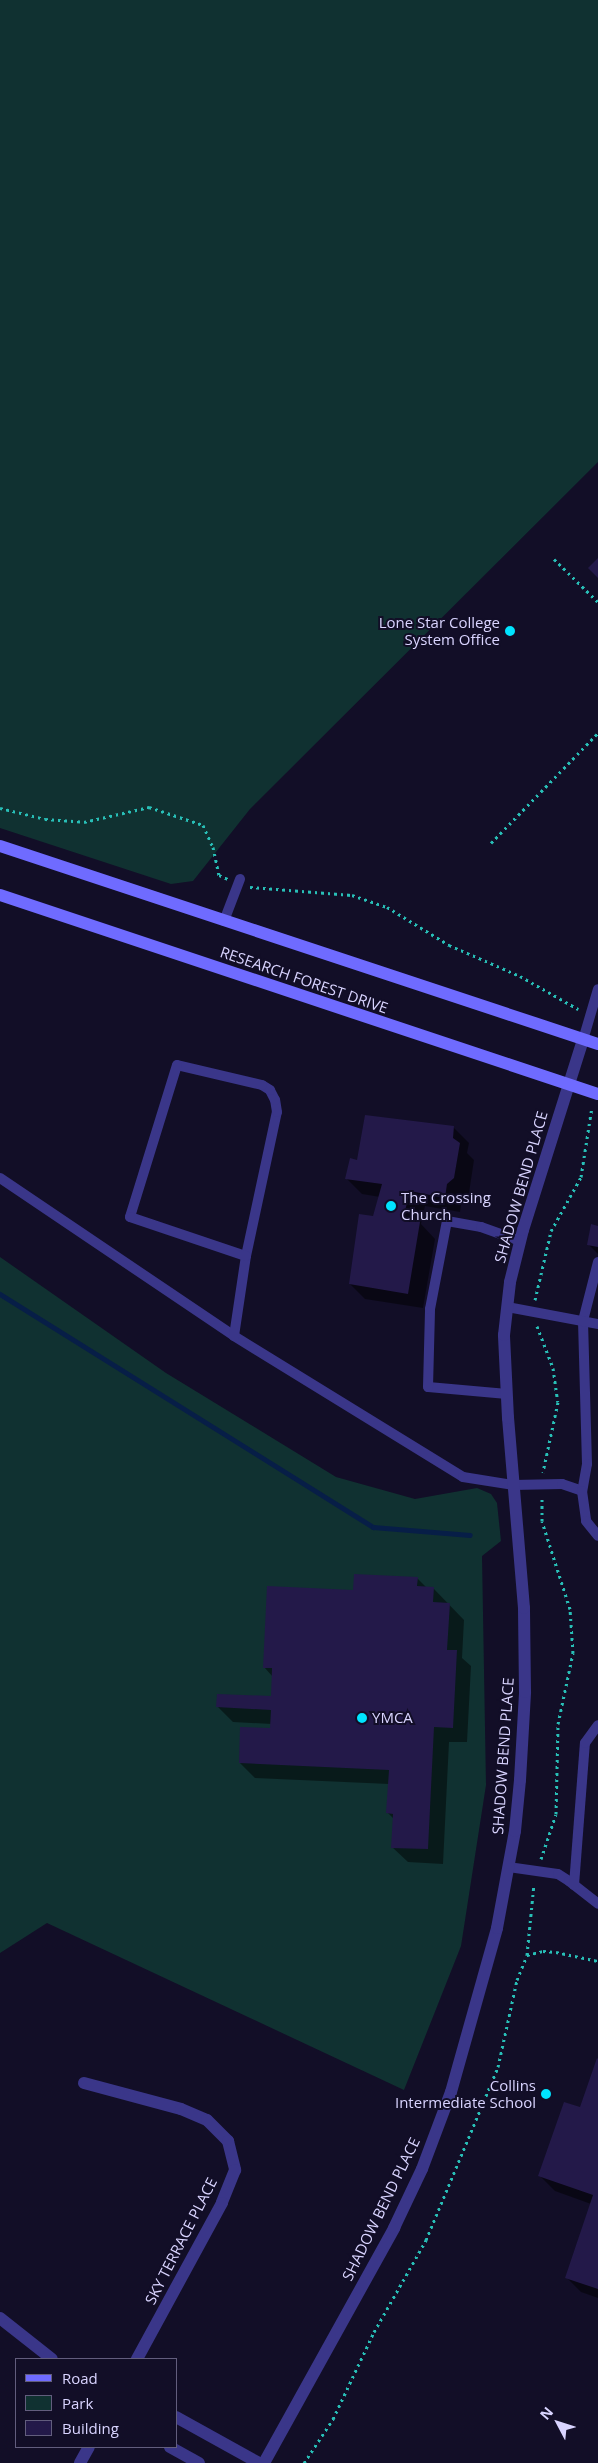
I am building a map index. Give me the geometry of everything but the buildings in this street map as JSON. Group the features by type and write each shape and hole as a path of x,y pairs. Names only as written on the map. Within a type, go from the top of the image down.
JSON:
{"main road":[{"name":"RESEARCH FOREST DRIVE","path":"0,846 598,1044"},
{"name":"RESEARCH FOREST DRIVE","path":"0,894 568,1086 598,1094"}],"street":[{"name":"SHADOW BEND PLACE","path":"264,2463 394,2228 422,2169 450,2092 473,2019 497,1928 508,1867 520,1780 525,1692 524,1608 513,1485 504,1334 510,1282 520,1241 583,1040"},
{"name":"SKY TERRACE PLACE","path":"84,2083 181,2109 206,2120 228,2141 235,2170 222,2204 138,2358"},
{"path":"0,2318 51,2358"},
{"path":"178,2418 259,2463"},
{"path":"80,2463 88,2448"},
{"path":"172,2448 199,2463"}],"lane":[{"path":"224,921 240,881"},
{"path":"583,1040 598,989"},
{"path":"234,1336 246,1256 277,1112 275,1100 270,1090 262,1085 177,1065 130,1217 246,1256"},
{"path":"0,1178 234,1336 463,1477 513,1485 562,1484 582,1491"},
{"path":"507,1394 428,1387 430,1309 447,1221 481,1227 520,1241"},
{"path":"598,1262 583,1321 587,1464 582,1491 586,1521 598,1536"},
{"path":"507,1307 598,1324"},
{"path":"574,1884 585,1743 598,1725"},
{"path":"508,1867 558,1874 574,1884 598,1904"}],"path":[{"path":"554,559 598,602"},
{"path":"491,843 598,733"},
{"path":"0,808 44,819 84,822 149,807 203,825 213,847 219,875 240,881 256,890 352,895 387,907 449,945 520,976 571,1007 590,1014"},
{"path":"527,1955 543,1951 556,1952 598,1961"}],"green space":[{"path":"0,0 598,0 598,462 250,809 193,881 171,884 0,828"},
{"path":"0,1257 166,1373 336,1477 415,1499 477,1488 491,1494 497,1503 501,1541 482,1556 486,1785 461,1946 404,2090 47,1923 0,1953"}],"waterway":[{"path":"0,1294 373,1527 470,1535"}],"place":[{"name":"Lone Star College System Office","path":"510,631"},
{"name":"The Crossing Church","path":"391,1206"},
{"name":"YMCA","path":"362,1718"},
{"name":"Collins Intermediate School","path":"546,2094"}]}
